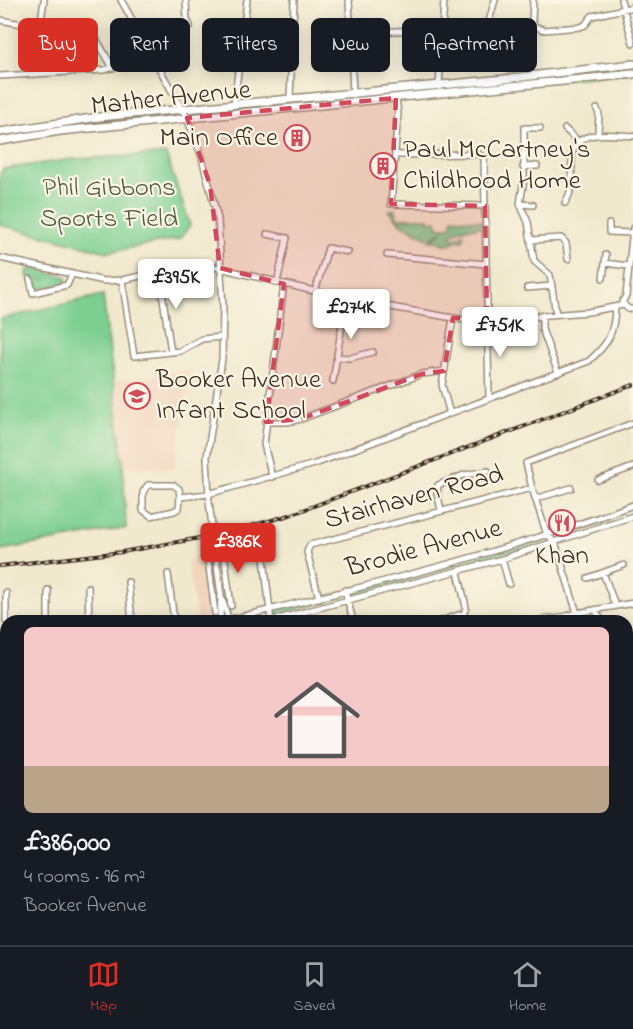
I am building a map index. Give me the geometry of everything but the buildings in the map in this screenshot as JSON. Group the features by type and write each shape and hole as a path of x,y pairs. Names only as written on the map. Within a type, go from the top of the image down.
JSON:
{"main road":[{"name":"Mather Avenue","path":"0,132 99,117 568,73 633,64"},
{"name":"Mather Avenue","path":"0,141 60,131 633,74"}],"street":[{"path":"41,18 44,0"},
{"path":"121,0 131,18"},
{"path":"186,0 187,18"},
{"path":"234,104 247,0"},
{"path":"290,98 294,0"},
{"path":"349,0 350,18"},
{"path":"443,18 444,0"},
{"path":"490,18 495,0"},
{"path":"533,0 532,21 534,26 544,30 580,27 585,25 592,16 633,7"},
{"path":"621,0 633,44"},
{"path":"0,20 18,23"},
{"path":"98,42 110,63"},
{"path":"0,76 110,68"},
{"path":"160,72 187,118 201,154 218,219 221,369 207,457 208,494 224,615"},
{"path":"352,72 352,102"},
{"path":"440,72 440,94"},
{"path":"396,98 392,204 485,206"},
{"path":"597,109 598,134"},
{"path":"540,128 524,128 524,179 520,204 528,222 534,261 550,275 556,314"},
{"path":"566,129 579,142"},
{"path":"565,203 571,187 573,149 579,142 590,135 598,134 633,136"},
{"path":"395,155 479,154 484,158 489,399"},
{"path":"523,167 537,166"},
{"path":"520,204 533,205"},
{"path":"609,224 609,232 632,233"},
{"path":"633,228 626,296 622,300 628,309 633,309"},
{"path":"267,234 287,238 264,444 273,477"},
{"path":"531,240 561,238 566,243 568,259"},
{"path":"315,292 328,248 348,252"},
{"path":"387,255 486,264"},
{"path":"603,278 606,255"},
{"path":"0,258 104,281 122,280 195,264 346,299 470,321 542,316 624,305"},
{"path":"605,262 628,266"},
{"path":"159,272 171,352"},
{"path":"33,282 33,293 68,284 72,274"},
{"path":"122,280 133,355 136,357 171,352 186,348 202,339 222,337"},
{"path":"527,288 552,286"},
{"path":"626,296 630,296 633,300"},
{"path":"333,381 346,299"},
{"path":"180,497 208,494 273,477 337,456 589,361 609,340 615,324 615,308"},
{"path":"542,316 542,329 558,373"},
{"path":"450,414 442,391 453,318"},
{"path":"337,357 350,358 373,352"},
{"path":"266,422 302,419 422,374 444,371"},
{"path":"532,488 526,463 633,423"},
{"path":"598,480 633,467"},
{"path":"441,510 437,493 438,485 485,470"},
{"path":"150,484 174,485 179,489 180,497 179,508 174,511 151,516 143,510 142,492 150,484"},
{"name":"Stairhaven Road","path":"319,598 307,552 310,545 532,488 577,613"},
{"path":"535,499 571,488"},
{"name":"Brodie Avenue","path":"250,615 457,562 633,505"},
{"path":"612,513 615,522"},
{"name":"Brodie Avenue","path":"293,615 458,572 633,516"},
{"path":"223,544 231,606"},
{"path":"206,545 217,610 221,615"},
{"path":"263,549 270,615"},
{"path":"502,559 509,584"},
{"path":"588,578 624,565"},
{"path":"456,615 464,612 466,607 458,572"},
{"path":"603,573 615,605"},
{"path":"168,574 173,615"},
{"path":"211,579 227,577"},
{"path":"128,582 131,615"},
{"path":"88,587 90,615"},
{"path":"48,590 48,615"},
{"path":"345,590 351,615"},
{"path":"6,593 6,615"},
{"path":"217,610 221,595"},
{"path":"571,615 633,603"},
{"path":"596,610 599,615"}],"highlighted area":[{"path":"396,98 391,204 485,206 487,319 453,318 444,371 422,374 301,419 266,422 284,284 220,268 210,185 187,118"}],"shaded area":[{"path":"190,370 175,469 123,467 115,381"},
{"path":"206,557 213,615 196,615 187,561"}],"green space":[{"path":"633,68 633,73 442,90 442,87"},
{"path":"347,96 348,101 212,114 210,109"},
{"path":"171,113 173,118 0,140 0,135 72,123"},
{"name":"Phil Gibbons Sports Field","path":"166,154 190,225 180,239 108,252 0,225 0,174 3,169 73,159"},
{"path":"389,210 396,210 397,218 429,218 429,221 437,221 437,227 450,227 453,218 482,221 482,227 459,230 450,236 455,238 464,234 463,240 443,244 430,241 442,232 429,239 400,223"},
{"path":"29,268 67,277 66,283 35,290 34,287 38,281 28,278"},
{"path":"103,295 123,463 126,528 0,550 0,319"},
{"path":"609,516 611,521 556,540 554,534"},
{"path":"545,537 547,542 352,595 350,590"},
{"path":"343,592 344,597 310,606 308,602 305,604 309,607 277,615 273,615 272,611"}],"railway":[{"path":"0,566 122,552 222,534 290,515 633,385"}],"place":[{"name":"Main Office","path":"297,138"},
{"name":"Paul McCartney's Childhood Home","path":"383,166"},
{"name":"Booker Avenue Infant School","path":"137,396"},
{"name":"Khan","path":"562,523"}]}
